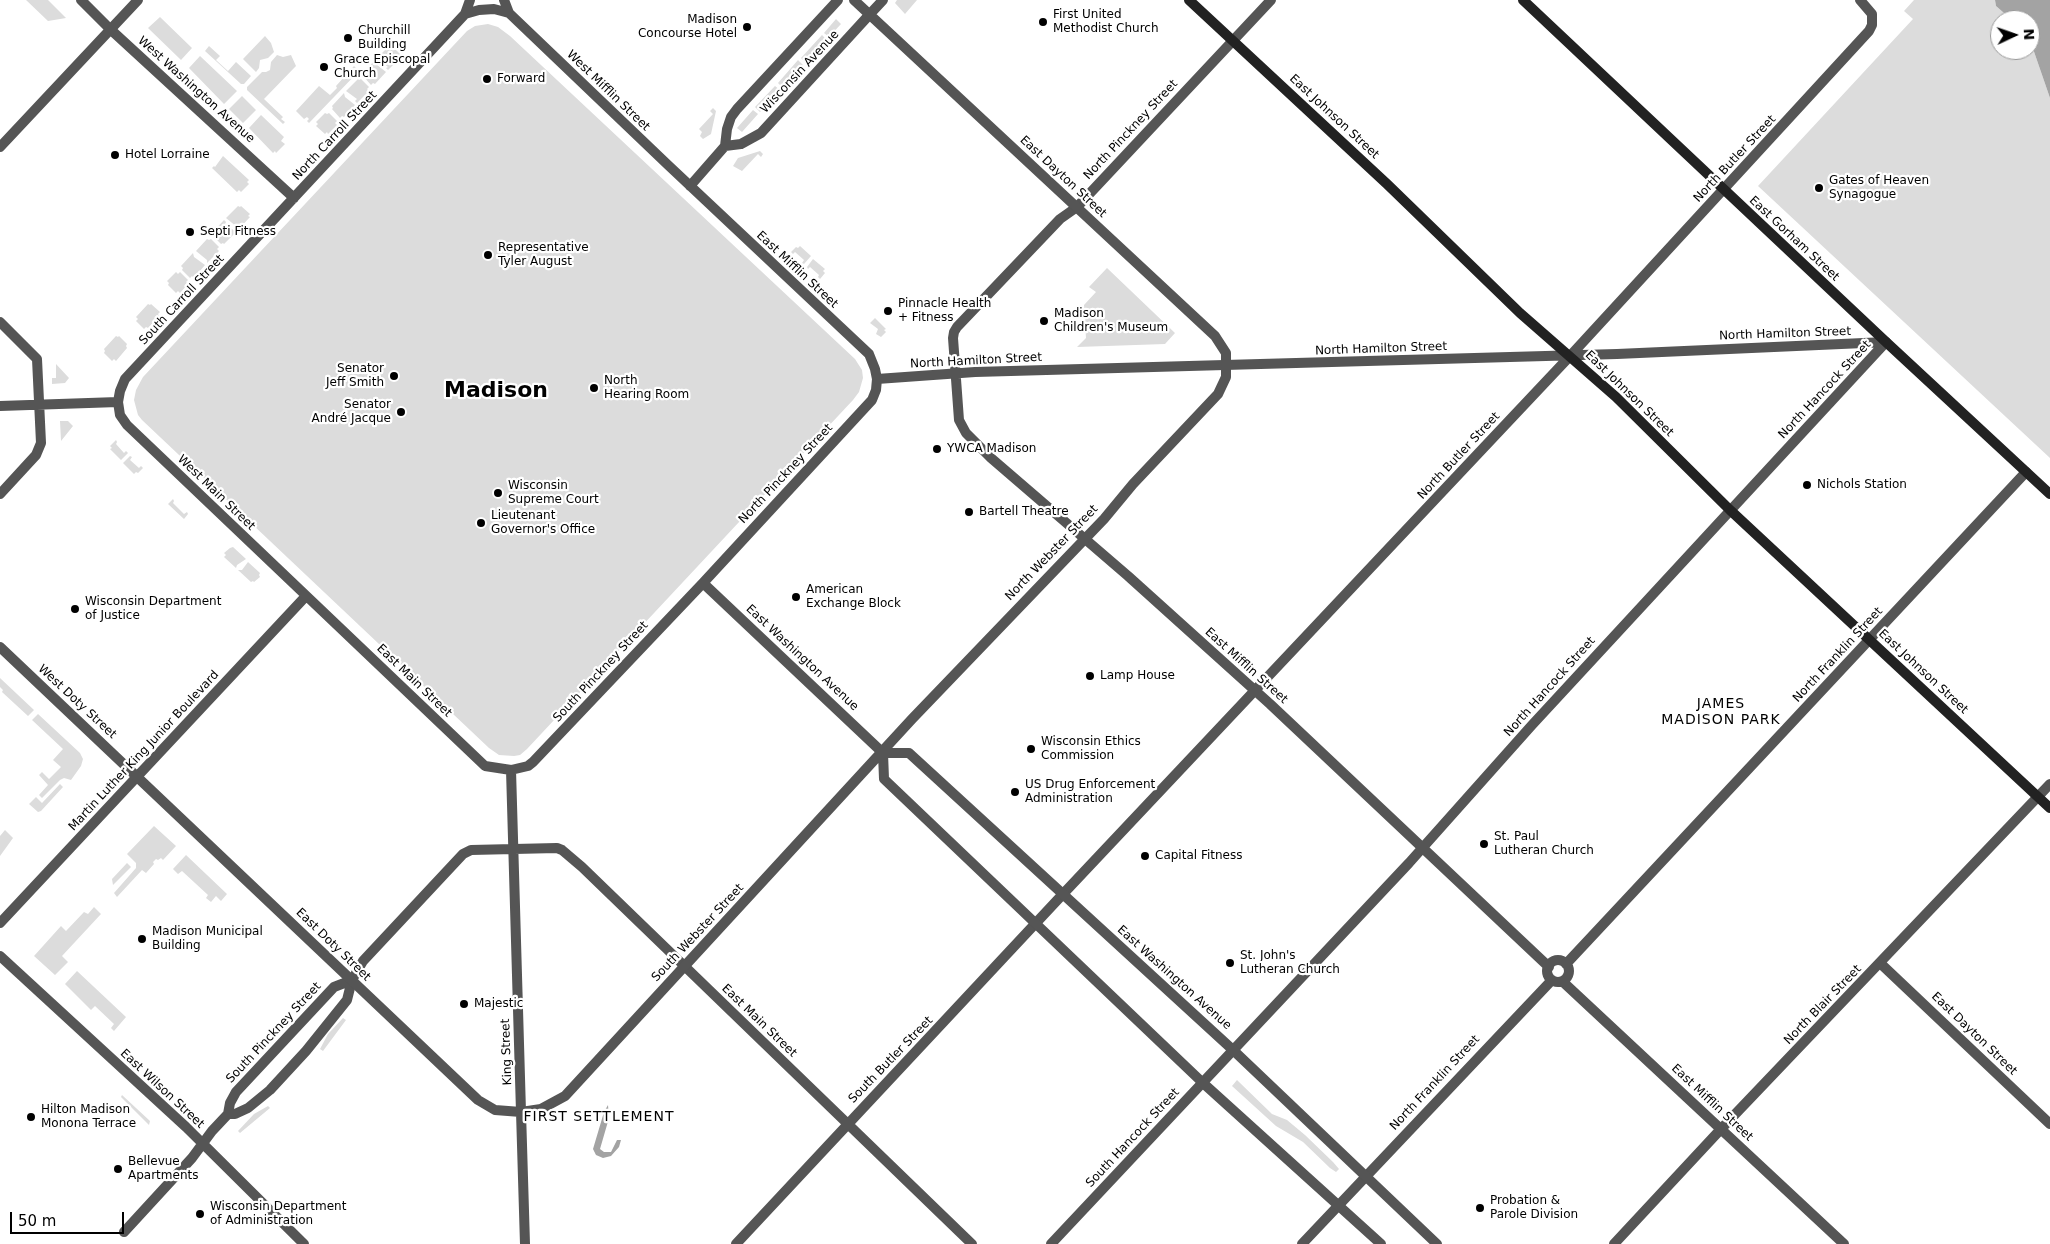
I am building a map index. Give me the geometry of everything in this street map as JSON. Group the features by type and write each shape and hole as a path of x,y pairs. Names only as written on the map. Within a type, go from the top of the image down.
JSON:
{"main road":[{"name":"East Johnson Street","path":"1189,0 1381,178 1520,312 1571,355 1616,397 1730,510 2050,808"},
{"name":"East Gorham Street","path":"1523,0 2050,494"}],"street":[{"name":"West Washington Avenue","path":"81,0 294,198"},
{"path":"0,147 138,0"},
{"path":"465,14 470,0"},
{"path":"504,0 509,13"},
{"name":"Wisconsin Avenue","path":"838,0 737,109 731,117 727,129 725,146 741,144 761,133 883,0"},
{"name":"East Dayton Street","path":"854,0 1215,336 1226,353 1227,365"},
{"name":"North Pinckney Street","path":"956,374 953,335 956,327 1060,219 1077,207 1271,0"},
{"name":"North Butler Street","path":"1063,894 1571,355 1869,31 1872,25 1872,14 1860,0"},
{"path":"465,14 479,10 494,9 509,13"},
{"name":"West Mifflin Street","path":"509,13 690,186"},
{"name":"North Carroll Street","path":"294,198 465,14"},
{"path":"690,186 725,146"},
{"name":"East Mifflin Street","path":"690,186 869,354 877,379"},
{"name":"South Carroll Street","path":"118,402 125,379 294,198"},
{"path":"0,322 37,359 41,443 40,450 0,494"},
{"name":"North Hamilton Street","path":"877,379 956,374 1571,355 1886,342"},
{"name":"North Hancock Street","path":"1233,1050 1422,848 1532,725 1886,342"},
{"name":"North Webster Street","path":"883,753 1104,519 1133,484 1218,394 1224,385 1227,365"},
{"name":"East Mifflin Street","path":"956,374 959,420 966,433 1255,691 1549,967"},
{"name":"North Pinckney Street","path":"703,583 872,400 877,379"},
{"path":"0,406 118,402"},
{"name":"West Main Street","path":"118,402 120,415 127,425 306,596"},
{"name":"North Franklin Street","path":"1566,964 2026,472"},
{"name":"East Washington Avenue","path":"703,583 883,753 909,753 1233,1050 1437,1244"},
{"name":"South Pinckney Street","path":"511,770 528,766 533,762 703,583"},
{"name":"East Main Street","path":"306,596 485,766 511,770"},
{"name":"Martin Luther King Junior Boulevard","path":"0,923 306,596"},
{"name":"West Doty Street","path":"0,647 137,776"},
{"path":"883,753 884,779 1203,1083 1381,1244"},
{"name":"South Webster Street","path":"521,1112 542,1110 565,1096 684,965 883,753"},
{"name":"King Street","path":"511,770 525,1244"},
{"name":"East Doty Street","path":"137,776 484,1104 495,1110 521,1112"},
{"name":"North Blair Street","path":"1614,1244 2050,784"},
{"name":"East Main Street","path":"514,849 557,848 562,850 684,965 972,1244"},
{"name":"South Pinckney Street","path":"228,1114 235,1114 248,1108 270,1090 287,1072 347,1000 352,980 363,961 467,850 514,849"},
{"name":"South Butler Street","path":"736,1244 1063,894"},
{"name":"East Wilson Street","path":"0,956 202,1144 304,1244"},
{"path":"1555,961 1561,961 1566,964 1569,972 1567,978 1557,980 1548,975 1549,967 1555,961"},
{"name":"East Dayton Street","path":"1880,963 2050,1124"},
{"name":"South Pinckney Street","path":"124,1232 228,1114 232,1097 247,1080 334,987 352,980"},
{"name":"East Mifflin Street","path":"1557,980 1844,1244"},
{"name":"North Franklin Street","path":"1302,1244 1414,1124 1557,980"},
{"name":"South Hancock Street","path":"1051,1244 1233,1050"}],"shaded area":[{"path":"26,0 48,0 66,18 48,21"},
{"path":"897,0 917,0 905,14 895,3"},
{"path":"1914,0 1995,0 1996,6 2001,10 1990,10 1990,60 2037,60 2050,98 2050,458 1758,186 1913,19 1904,11"},
{"path":"1995,0 2050,0 2050,98 2037,60 2040,60 2040,10 2001,10 1996,6"},
{"path":"160,17 192,48 181,60 148,28"},
{"path":"836,19 841,24 829,37 824,33"},
{"path":"488,24 498,27 510,36 855,359 862,370 863,378 859,392 853,400 527,749 520,755 514,756 499,755 489,748 142,420 138,415 134,400 136,390 143,377 467,31 475,26"},
{"path":"822,35 827,40 806,63 801,58"},
{"path":"265,36 271,43 274,52 268,58 260,60 259,68 256,72 243,59"},
{"path":"209,46 220,56 216,60 228,71 236,62 251,76 244,84 241,84 205,51"},
{"path":"389,46 392,46 400,54 400,58 388,70 386,68 388,67 377,58"},
{"path":"277,55 283,57 291,55 296,66 264,99 283,117 281,119 285,122 283,124 247,90 247,87 262,72 270,70 271,62"},
{"path":"200,56 237,91 224,104 189,68"},
{"path":"375,60 376,64 386,72 375,84 371,85 363,76 363,73"},
{"path":"798,60 803,65 783,88 778,83"},
{"path":"354,66 359,71 309,123 307,117 304,119 296,111 319,86 330,95"},
{"path":"358,79 361,79 369,87 367,89 369,91 357,103 355,101 357,99 346,91"},
{"path":"775,86 780,90 760,112 755,107"},
{"path":"344,93 345,97 355,105 344,117 340,118 332,109 332,106"},
{"path":"242,96 256,110 243,123 229,109"},
{"path":"713,108 716,111 711,134 703,139 700,136 702,132 699,129 713,114 710,111"},
{"path":"753,110 758,114 742,132 737,128"},
{"path":"325,113 329,113 337,121 335,123 337,125 328,134 327,132 325,134 316,126 318,124 316,122"},
{"path":"261,115 284,137 281,141 285,144 276,153 275,151 273,153 249,128"},
{"path":"760,151 763,154 761,157 758,154 742,171 733,166 738,158"},
{"path":"223,156 249,180 247,182 249,184 241,192 239,190 237,192 212,168 215,167"},
{"path":"238,206 241,206 250,214 248,216 250,217 238,230 226,218"},
{"path":"224,220 225,224 236,232 224,244 221,244 212,233"},
{"path":"207,239 211,239 219,247 217,249 219,251 207,263 207,260 196,251"},
{"path":"800,246 811,256 804,264 802,263 804,260 795,252 793,254 791,252"},
{"path":"193,253 194,257 205,265 194,278 192,276 190,278 182,270 181,266"},
{"path":"813,259 825,269 823,271 825,273 820,279 819,275 810,267 808,269 807,267"},
{"path":"1107,268 1175,333 1165,344 1077,347 1086,338 1084,305 1096,292 1089,287"},
{"path":"176,272 178,274 180,272 188,280 186,282 188,284 180,293 178,291 176,293 168,285 167,281"},
{"path":"148,304 151,304 160,312 159,316 148,328 144,329 136,321 138,319 136,317"},
{"path":"875,318 886,329 884,330 886,332 881,337 876,334 878,329 870,323"},
{"path":"116,336 119,336 127,344 127,348 116,361 114,359 112,361 104,353 104,349"},
{"path":"56,364 69,378 65,383 52,384 52,378 56,378"},
{"path":"60,421 68,421 73,426 61,441"},
{"path":"116,440 116,444 124,453 126,451 128,453 121,460 110,449 112,448 110,446"},
{"path":"130,456 132,457 130,460 139,468 141,466 143,468 138,473 134,474 123,463"},
{"path":"173,499 173,503 184,514 187,512 188,514 184,519 168,504"},
{"path":"233,547 246,559 237,565 236,568 224,557 226,555 224,553"},
{"path":"248,562 260,573 260,577 254,582 251,582 238,570 242,570"},
{"path":"0,678 34,710 28,716 2,692"},
{"path":"38,714 80,753 83,759 81,766 71,780 64,778 60,780 42,798 39,795 48,785 39,775 42,772 49,779 61,767 53,760 63,749 32,720"},
{"path":"60,784 63,787 41,811 38,812 29,804 36,797 42,803"},
{"path":"154,826 176,846 163,860 161,858 156,859 146,873 142,870 117,897 114,893 136,868 136,863 127,854"},
{"path":"5,830 13,838 0,856 0,836"},
{"path":"186,855 227,894 221,901 216,896 211,902 206,898 208,895 182,871 178,874 173,869"},
{"path":"127,863 131,867 113,885 112,879"},
{"path":"94,907 101,914 62,956 68,962 55,975 34,956 61,926 66,931 84,912 88,914"},
{"path":"77,971 126,1017 114,1031 111,1028 114,1024 95,1006 91,1010 65,984"},
{"path":"343,1018 346,1020 323,1051 320,1049 328,1034"},
{"path":"1237,1080 1272,1114 1287,1120 1305,1135 1339,1169 1336,1172 1330,1168 1303,1142 1276,1126 1232,1086"},
{"path":"122,1095 150,1121 149,1125 121,1097"},
{"path":"608,1105 609,1118 600,1149 604,1152 611,1152 617,1140 621,1140 619,1147 611,1156 603,1158 596,1155 593,1149 604,1112"},
{"path":"268,1106 270,1108 240,1133 238,1131 254,1114"}],"place":[{"name":"First United Methodist Church","path":"1043,22"},
{"name":"Madison Concourse Hotel","path":"747,27"},
{"name":"Churchill Building","path":"348,38"},
{"name":"Grace Episcopal Church","path":"324,67"},
{"name":"Forward","path":"487,79"},
{"name":"Hotel Lorraine","path":"115,155"},
{"name":"Gates of Heaven Synagogue","path":"1819,188"},
{"name":"Septi Fitness","path":"190,232"},
{"name":"Representative Tyler August","path":"488,255"},
{"name":"Pinnacle Health + Fitness","path":"888,311"},
{"name":"Madison Children's Museum","path":"1044,321"},
{"name":"Senator Jeff Smith","path":"394,376"},
{"name":"North Hearing Room","path":"594,388"},
{"name":"Senator André Jacque","path":"401,412"},
{"name":"YWCA Madison","path":"937,449"},
{"name":"Nichols Station","path":"1807,485"},
{"name":"Wisconsin Supreme Court","path":"498,493"},
{"name":"Bartell Theatre","path":"969,512"},
{"name":"Lieutenant Governor's Office","path":"481,523"},
{"name":"American Exchange Block","path":"796,597"},
{"name":"Wisconsin Department of Justice","path":"75,609"},
{"name":"Lamp House","path":"1090,676"},
{"name":"Wisconsin Ethics Commission","path":"1031,749"},
{"name":"US Drug Enforcement Administration","path":"1015,792"},
{"name":"St. Paul Lutheran Church","path":"1484,844"},
{"name":"Capital Fitness","path":"1145,856"},
{"name":"Madison Municipal Building","path":"142,939"},
{"name":"St. John's Lutheran Church","path":"1230,963"},
{"name":"Majestic","path":"464,1004"},
{"name":"Hilton Madison Monona Terrace","path":"31,1117"},
{"name":"Bellevue Apartments","path":"118,1169"},
{"name":"Probation & Parole Division","path":"1480,1208"},
{"name":"Wisconsin Department of Administration","path":"200,1214"}],"district":[{"name":"Madison","path":"496,391"},
{"name":"JAMES MADISON PARK","path":"1721,712"},
{"name":"FIRST SETTLEMENT","path":"599,1117"}]}
